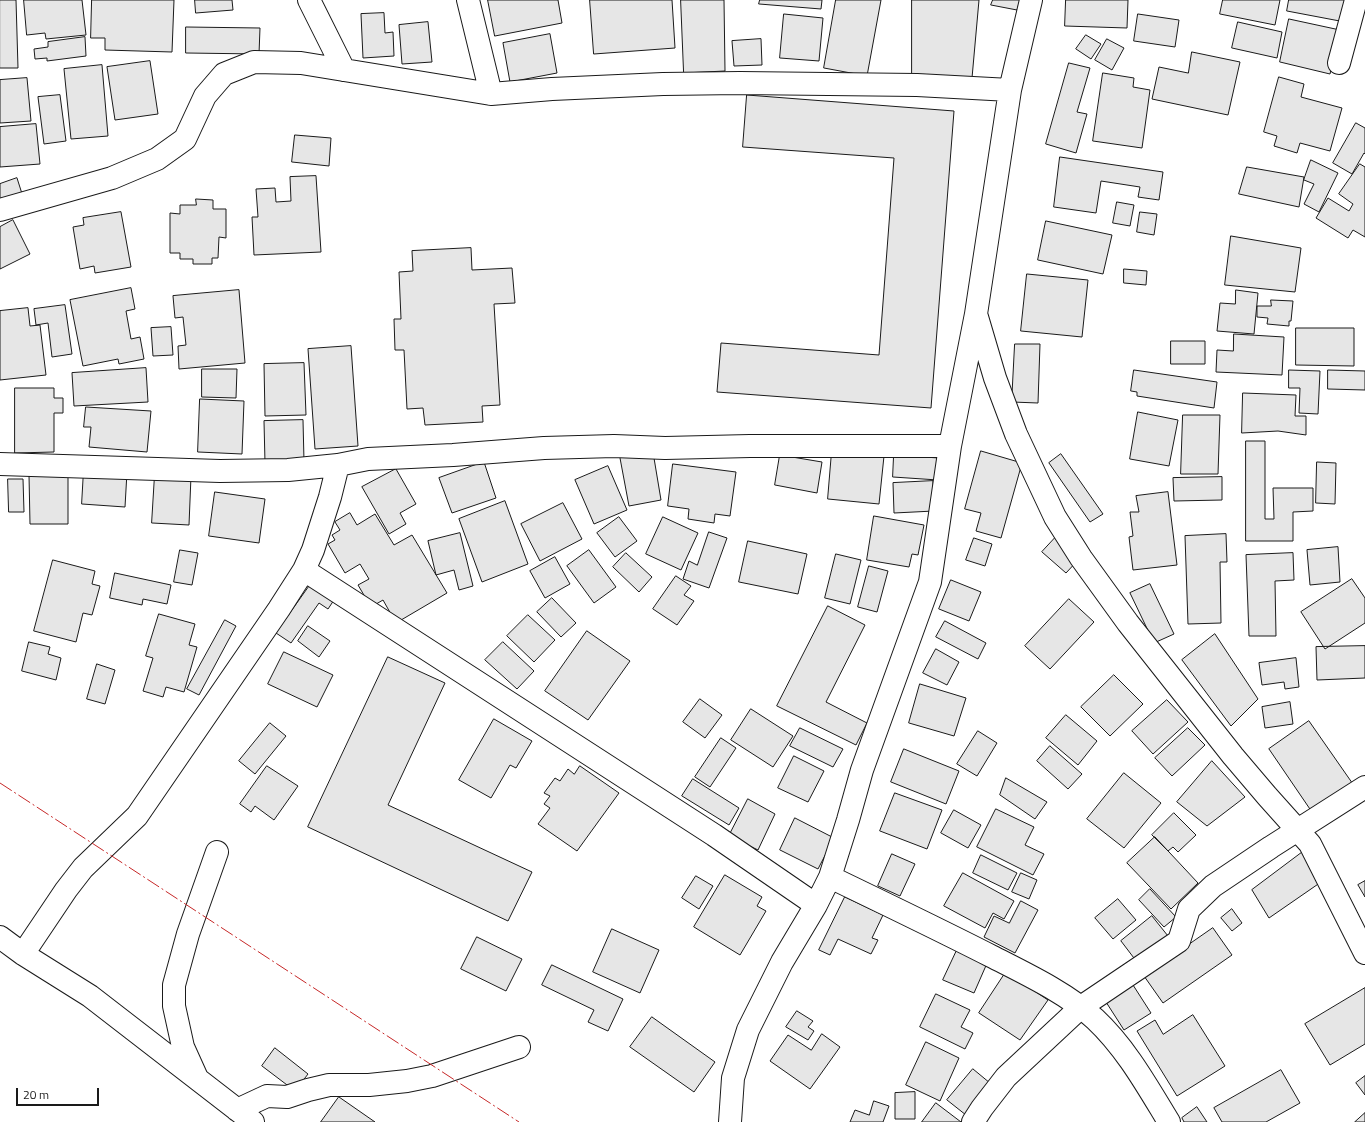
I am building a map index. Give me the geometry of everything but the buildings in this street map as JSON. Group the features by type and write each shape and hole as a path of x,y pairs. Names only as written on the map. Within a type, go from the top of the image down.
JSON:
{"street":[{"path":"308,0 344,70"},
{"path":"468,0 491,94"},
{"path":"730,1122 733,1078 748,1030 782,962 816,905 830,877 862,770 930,582 950,446 976,314 1010,90 1031,0"},
{"path":"1339,62 1356,0"},
{"path":"0,210 112,178 157,159 185,138 205,96 224,74 254,62 301,64 491,94 599,86 671,84 917,85 1010,90"},
{"path":"976,314 996,378 1016,434 1055,518 1128,623 1233,756 1310,844 1365,953"},
{"path":"0,464 220,471 288,470 338,465 368,459 606,446 665,448 750,446 950,446"},
{"path":"23,954 82,868 137,816 279,609 304,570 321,525 338,465"},
{"path":"304,570 714,835 816,905"},
{"path":"973,1122 1006,1077 1081,1007 1179,941 1189,909 1213,886 1365,787"},
{"path":"199,1081 183,1047 174,1006 174,985 188,934 217,852"},
{"path":"830,877 1014,968 1081,1007 1111,1036 1126,1055 1140,1074 1169,1122"},
{"path":"0,937 23,954 90,996 245,1116 267,1096 286,1097 329,1085 369,1086 407,1081 432,1076 519,1048"}],"power":[{"path":"0,783 519,1122"}]}
